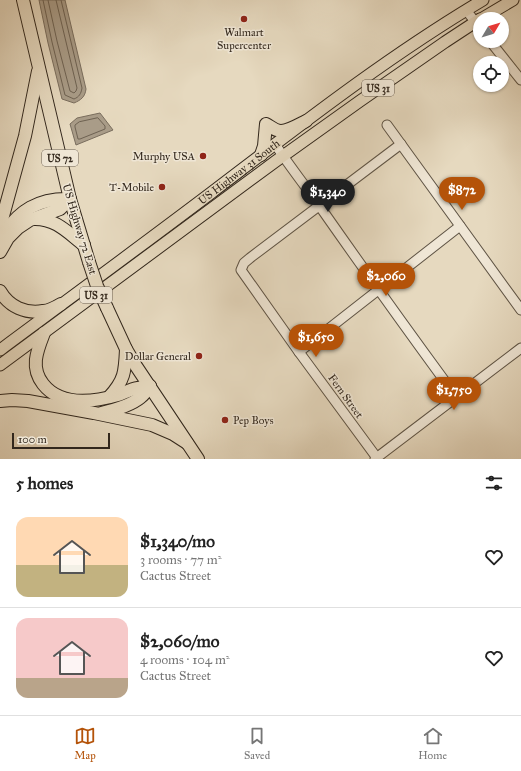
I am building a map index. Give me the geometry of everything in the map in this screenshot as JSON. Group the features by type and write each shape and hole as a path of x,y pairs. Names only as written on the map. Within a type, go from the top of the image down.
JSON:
{"highway":[{"name":"US Highway 72 East","path":"23,0 70,199 97,286 126,349 186,443 198,459"},
{"path":"0,227 25,136 39,66"},
{"path":"261,155 264,146 266,124 275,130 280,131 306,121"},
{"path":"0,239 17,216 29,208 52,199 70,199"},
{"path":"0,252 18,228 30,220 60,209 70,199"},
{"path":"30,220 40,219 56,224 84,245"},
{"path":"0,291 10,303 26,311 45,311 61,304"},
{"path":"44,333 37,350 35,363 40,380 48,390 59,396 74,400 90,400 109,397 136,388 150,386"},
{"path":"109,397 123,378 126,367 126,349"},
{"path":"94,413 101,413 130,404 142,396 150,386"},
{"path":"0,401 28,401 152,425 173,434 186,443"}],"main road":[{"name":"US Highway 31 South","path":"0,350 380,67 483,0"},
{"name":"US Highway 31 South","path":"494,12 513,0"},
{"name":"US Highway 31 South","path":"0,365 283,156 445,42 473,26"}],"street":[{"path":"466,10 473,16"},
{"path":"496,48 521,80"},
{"path":"387,125 521,310"},
{"path":"275,144 378,290 444,380"},
{"path":"319,206 401,144"},
{"name":"Fern Street","path":"319,206 250,258 244,263 241,270 298,352 376,458"},
{"path":"298,352 460,226"},
{"path":"376,458 521,348"}],"water":[{"path":"39,0 65,0 86,89 82,98 74,103 62,99"},
{"path":"100,113 113,130 76,145 70,124 77,118"}],"place":[{"name":"Walmart Supercenter","path":"244,19"},
{"name":"Murphy USA","path":"203,156"},
{"name":"T-Mobile","path":"162,187"},
{"name":"Dollar General","path":"199,356"},
{"name":"Pep Boys","path":"225,420"}]}
